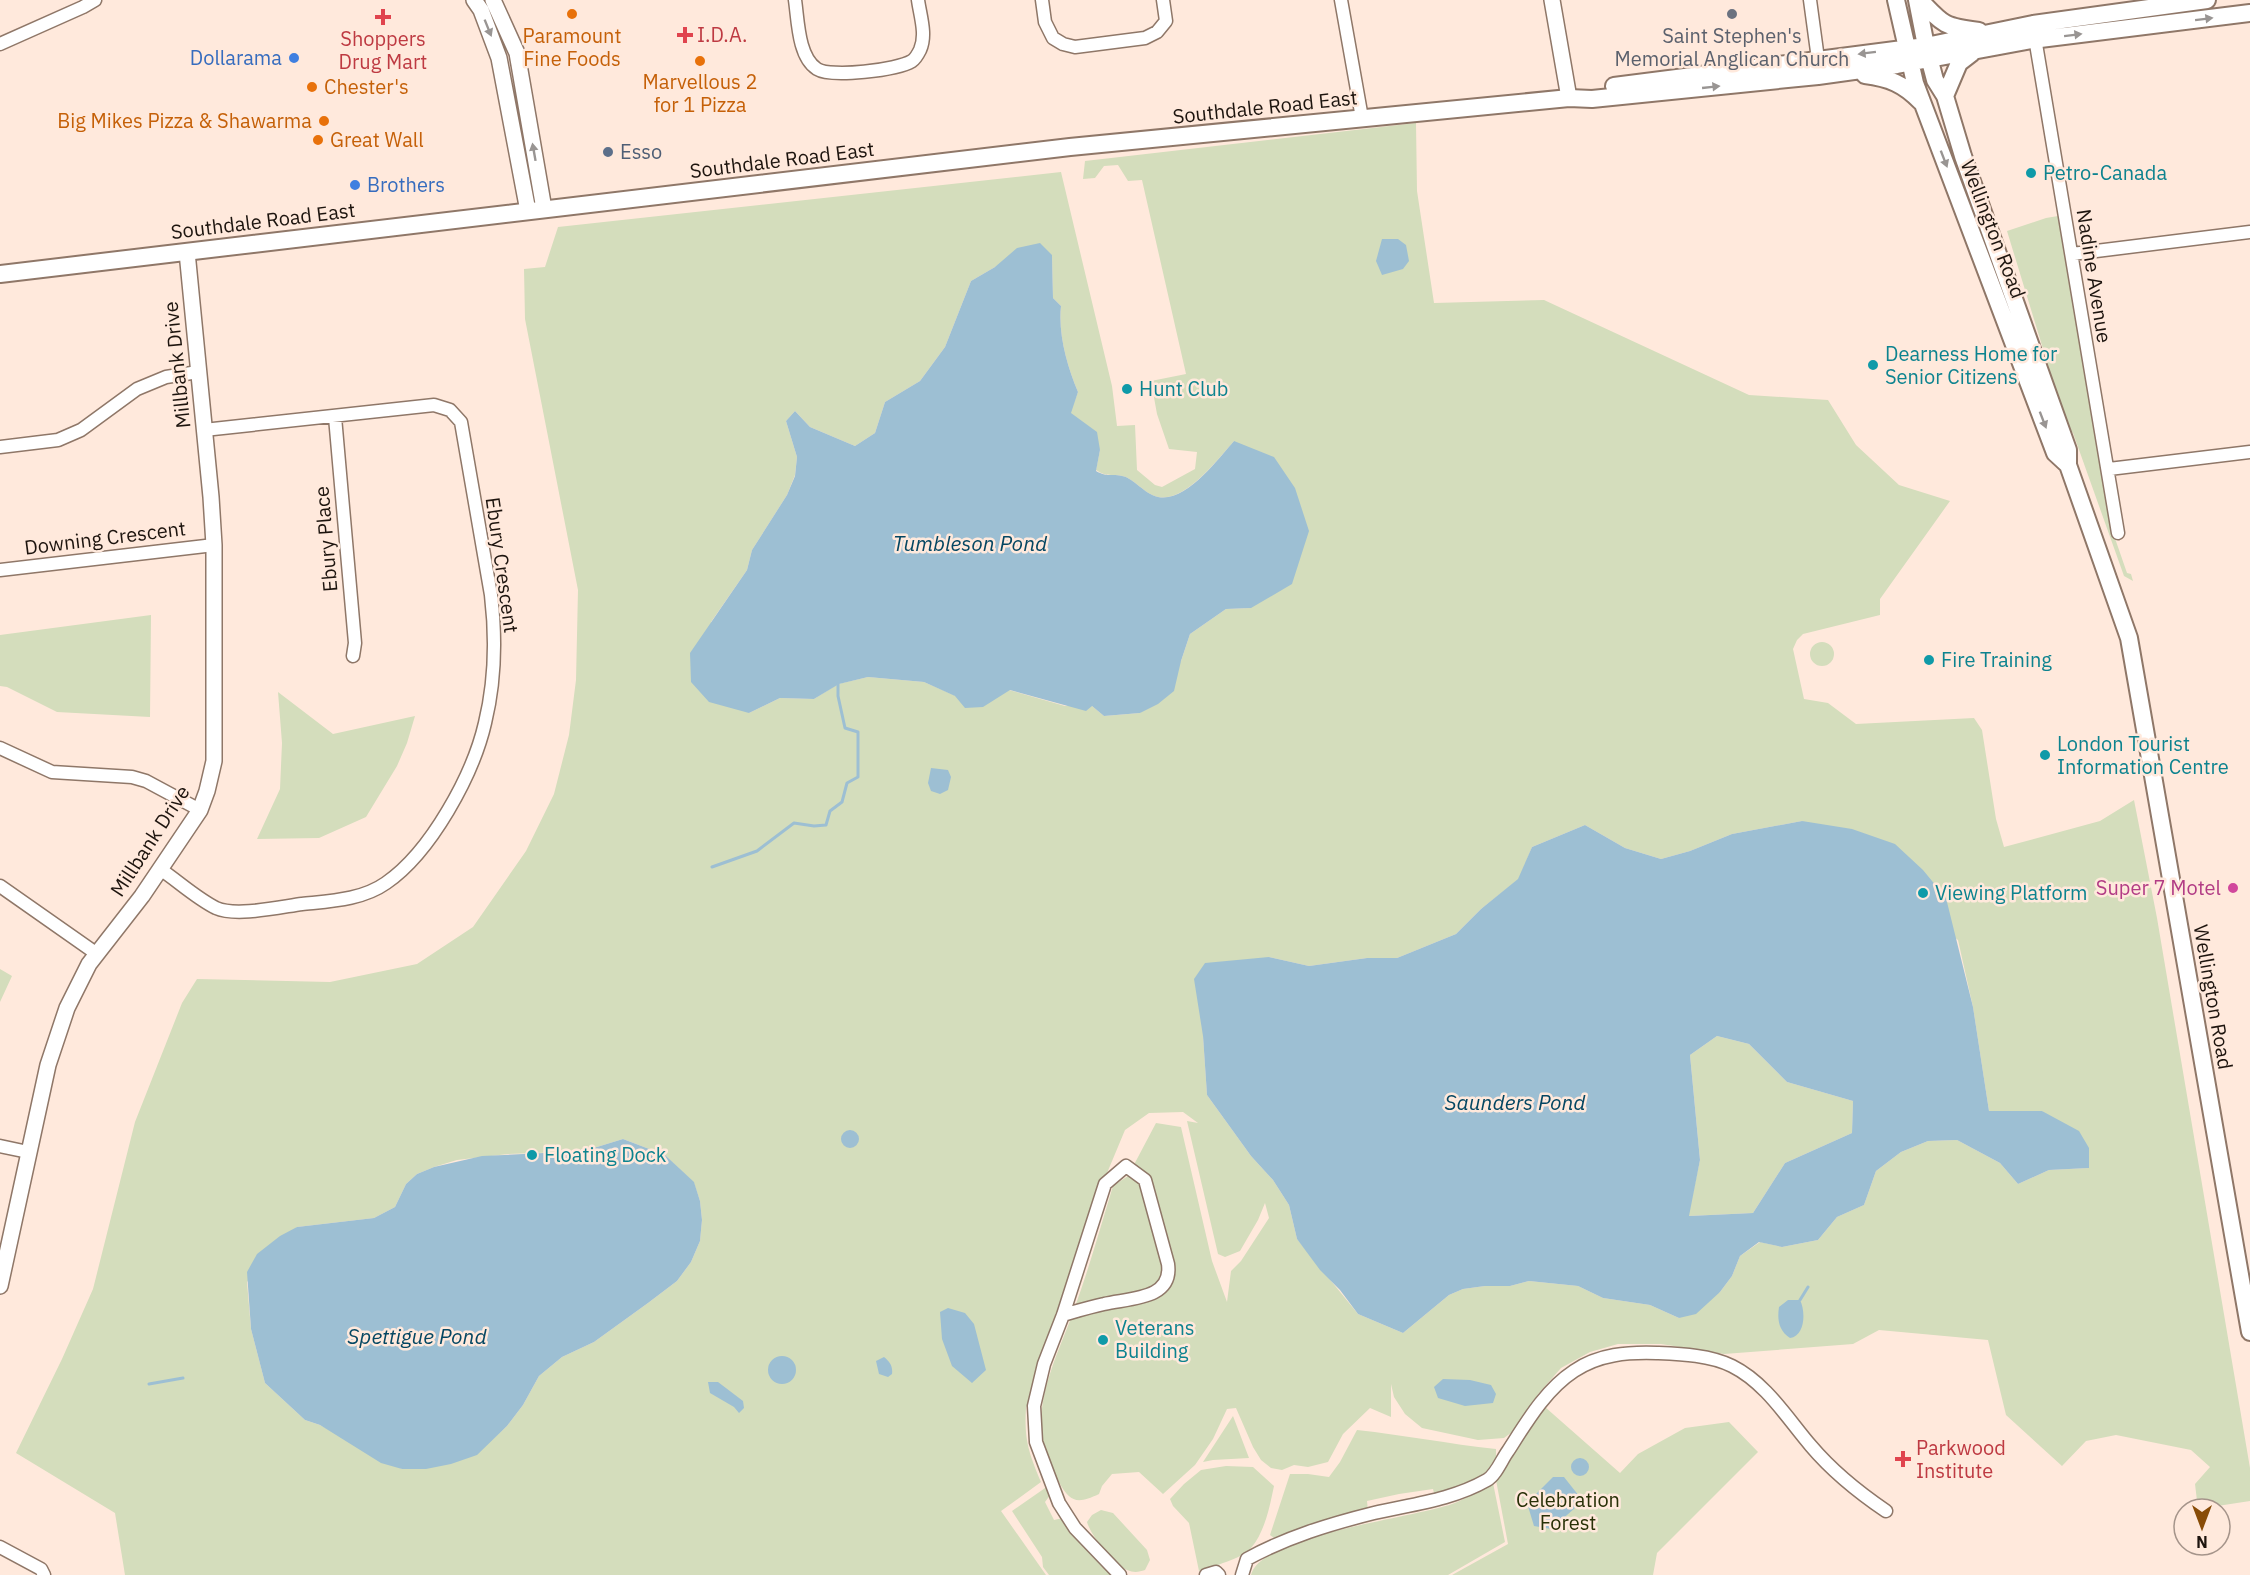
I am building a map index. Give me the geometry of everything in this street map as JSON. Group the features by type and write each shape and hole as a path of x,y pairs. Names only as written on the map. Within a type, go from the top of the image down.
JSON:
{"main road":[{"name":"Wellington Road","path":"1896,0 1908,56 1923,104 2055,453 2068,465"},
{"name":"Wellington Road","path":"1919,0 1935,80 1945,96 1966,167 2068,450 2068,465 2129,638 2250,1332"},
{"path":"1919,0 1936,19 1950,27 1991,32"},
{"name":"Southdale Road East","path":"1569,98 1591,89 1818,59 1974,51 2034,32 2155,3 2207,0"},
{"name":"Southdale Road East","path":"1928,53 1991,32 2034,32 2159,24 2250,13"},
{"path":"1945,96 1959,63 1974,51"},
{"name":"Southdale Road East","path":"0,274 1070,147 1569,98 1592,99 1849,72 1908,56"},
{"path":"1849,72 1895,81 1907,88 1923,104"}],"street":[{"path":"0,44 95,0"},
{"path":"474,0 499,58 536,210"},
{"path":"493,0 517,53 536,210"},
{"path":"795,0 804,54 817,69 835,74 892,68 914,60 921,48 923,29 918,0"},
{"path":"1042,0 1046,22 1053,38 1075,47 1145,38 1157,32 1166,21 1163,0"},
{"path":"1341,0 1362,118"},
{"path":"1552,0 1569,98"},
{"path":"1810,0 1818,59"},
{"path":"2155,3 2159,24"},
{"name":"Nadine Avenue","path":"2034,32 2118,533"},
{"path":"2072,254 2250,232"},
{"name":"Millbank Drive","path":"0,1286 48,1065 67,1008 97,954 200,810 214,761 214,545 187,252"},
{"path":"0,447 58,440 81,430 137,389 166,377 198,372"},
{"name":"Ebury Crescent","path":"160,869 218,909 241,911 342,899 363,894 385,884 412,860 437,829 464,780 485,724 492,671 494,634 491,595 461,422 450,410 434,405 204,430"},
{"name":"Ebury Place","path":"335,417 355,643 353,657"},
{"path":"2109,469 2250,452"},
{"name":"Downing Crescent","path":"0,570 214,545"},
{"path":"0,748 52,772 132,777 200,810"},
{"path":"0,886 97,954"},
{"path":"0,1146 28,1152"},
{"path":"1063,1315 1104,1304 1149,1296 1161,1288 1168,1278 1168,1264 1145,1180 1126,1166 1105,1184 1063,1315 1044,1364 1034,1406 1036,1442 1059,1503 1075,1528 1120,1575"},
{"path":"1242,1575 1247,1559 1296,1535 1373,1514 1443,1499 1490,1479 1542,1401 1573,1371 1606,1357 1636,1352 1698,1356 1732,1366 1760,1385 1836,1473 1886,1511"},
{"path":"0,1547 41,1569 44,1575"},
{"path":"1206,1575 1216,1572 1219,1575"}],"green space":[{"path":"1416,123 1417,191 1434,303 1544,300 1749,395 1828,400 1856,445 1899,485 1950,501 1880,599 1880,615 1803,634 1797,640 1793,649 1804,699 1828,703 1856,724 1974,718 1982,730 1996,819 2004,847 2100,821 2134,800 2157,918 2250,1468 2250,1501 2232,1504 2232,1497 2197,1497 2195,1484 2210,1467 2191,1450 2116,1435 2086,1441 2062,1466 2006,1415 1988,1340 1879,1330 1853,1344 1724,1354 1661,1344 1618,1344 1590,1352 1561,1368 1539,1393 1512,1432 1504,1438 1478,1440 1422,1428 1405,1414 1394,1397 1391,1384 1391,1417 1370,1408 1343,1434 1328,1462 1308,1467 1294,1465 1282,1470 1271,1468 1261,1460 1253,1447 1236,1408 1227,1409 1213,1439 1195,1465 1163,1494 1139,1472 1112,1474 1102,1486 1099,1494 1075,1500 1063,1489 1051,1467 1042,1438 1041,1418 1048,1379 1086,1275 1113,1186 1128,1176 1156,1123 1181,1127 1212,1261 1227,1302 1231,1271 1241,1261 1269,1218 1265,1203 1240,1251 1225,1257 1218,1254 1187,1121 1198,1123 1183,1112 1149,1113 1125,1130 1092,1209 1026,1408 1028,1446 1041,1482 1001,1511 1046,1575 125,1575 115,1513 16,1453 93,1289 135,1122 182,1003 197,979 330,982 417,964 473,927 526,851 554,794 569,735 576,680 578,590 525,319 524,269 545,267 558,227 1061,172 1112,386 1117,426 1135,425 1137,470 1155,485 1162,487 1195,469 1197,452 1169,449 1157,414 1151,381 1186,374 1142,180 1128,181 1118,165 1104,166 1095,178 1083,179 1085,161","holes":["1052,255 1053,298 1061,306 1064,350 1078,392 1070,413 1100,450 1096,470 1107,475 1126,477 1148,493 1158,497 1168,497 1190,487 1234,441 1251,608 1226,609 1190,634 1181,661 1140,713 1104,716 1092,706 1065,706 1009,690 956,696 924,682 868,677 838,684 814,699 780,698 749,713 711,622 747,570 752,550 787,495 795,475 797,457 786,421 795,411 810,427 855,446 875,433 885,402 920,381 945,347 971,281 995,267","1802,821 1958,940 1973,1007 1989,1111 2042,1111 2089,1168 2049,1170 2018,1184 2000,1163 1957,1140 1928,1141 1901,1152 1876,1171 1864,1205 1837,1217 1818,1240 1782,1247 1760,1242 1740,1256 1732,1276 1720,1292 1679,1318 1650,1305 1603,1298 1578,1286 1529,1281 1510,1286 1463,1289 1449,1295 1403,1333 1358,1314 1297,1239 1289,1205 1273,1180 1251,1156 1207,1095 1203,1036 1269,957 1309,966 1367,958 1397,958 1456,934 1481,909 1519,879 1532,847 1585,825 1625,848 1661,859 1690,851 1732,834","623,1139 665,1155 694,1183 700,1201 702,1220 700,1241 691,1262 677,1281 648,1303 594,1342 562,1357 539,1376 523,1405 507,1426 493,1439 402,1469 320,1425 305,1420 265,1383 251,1329 247,1282 297,1227 374,1218 395,1207 406,1184 417,1174 457,1160 508,1154 564,1152 597,1147"]},
{"path":"2058,216 2109,521 2127,573 2131,574 2133,581 2124,576 2073,433 2067,427 2007,231"},
{"path":"151,615 150,717 57,712 7,687 0,686 0,635"},
{"path":"1822,642 1831,645 1834,654 1831,663 1822,666 1813,663 1810,654 1813,645"},
{"path":"278,692 333,734 415,716 397,766 366,817 319,838 257,839 280,789 282,743"},
{"path":"0,969 12,976 0,1002"},
{"path":"1717,1036 1749,1044 1787,1082 1853,1101 1852,1133 1785,1163 1753,1213 1688,1216 1700,1160 1690,1055"},
{"name":"Celebration Forest","path":"1545,1407 1620,1473 1638,1454 1685,1428 1729,1422 1758,1452 1657,1553 1653,1575 1452,1575 1508,1544 1496,1480"},
{"path":"1233,1416 1249,1458 1203,1462"},
{"path":"1357,1430 1496,1449 1496,1459 1481,1478 1435,1497 1433,1489 1367,1501 1368,1511 1318,1523 1274,1538 1270,1535 1290,1474 1329,1477"},
{"path":"1226,1466 1253,1467 1274,1486 1269,1510 1256,1542 1247,1552 1227,1562 1199,1571 1189,1523 1173,1506 1170,1499 1201,1470"},
{"path":"1493,1483 1505,1542 1448,1575 1251,1575 1261,1561 1281,1549 1341,1530 1452,1504"},
{"path":"1048,1486 1051,1494 1045,1502 1054,1520 1063,1518 1114,1575 1049,1575 1043,1567 1042,1557 1012,1511"},
{"path":"1101,1510 1113,1513 1147,1550 1150,1560 1145,1570 1132,1572 1127,1570 1116,1562 1098,1542 1087,1522 1092,1515"}],"water":[{"path":"1382,239 1398,239 1406,245 1409,261 1403,269 1382,275 1376,261"},
{"name":"Tumbleson Pond","path":"1040,243 1052,255 1053,298 1061,306 1064,350 1078,392 1071,413 1097,432 1100,450 1096,471 1126,477 1148,493 1158,497 1169,497 1190,487 1234,441 1274,457 1295,488 1309,531 1292,584 1251,608 1226,609 1190,634 1174,691 1158,704 1140,713 1104,716 1092,706 1086,711 1010,690 983,707 965,708 955,696 924,682 868,677 839,684 814,699 780,698 749,713 709,702 691,682 690,653 747,570 752,550 787,495 795,476 797,457 786,421 795,411 810,427 855,446 875,433 885,402 920,381 945,347 971,281 995,267 1017,248"},
{"path":"931,768 948,770 951,777 948,790 940,794 931,791 928,783"},
{"name":"Saunders Pond","path":"1802,821 1852,829 1895,844 1923,870 1946,898 1973,1007 1989,1111 2042,1111 2079,1131 2089,1148 2089,1168 2049,1170 2018,1184 2000,1163 1957,1140 1928,1141 1901,1152 1876,1171 1864,1205 1837,1217 1818,1240 1782,1247 1759,1242 1740,1256 1732,1276 1720,1292 1696,1314 1679,1318 1650,1305 1603,1298 1578,1286 1529,1281 1510,1286 1463,1289 1449,1295 1403,1333 1358,1314 1297,1239 1289,1205 1273,1180 1251,1156 1207,1095 1203,1036 1194,979 1205,963 1269,957 1309,966 1367,958 1397,958 1456,934 1481,909 1518,879 1532,847 1585,825 1625,848 1661,859 1690,851 1732,834","holes":["1717,1036 1749,1044 1787,1082 1853,1101 1852,1133 1785,1163 1753,1213 1689,1216 1700,1160 1690,1055"]},
{"path":"850,1130 856,1133 859,1139 856,1145 850,1148 844,1145 841,1139 844,1133"},
{"name":"Spettigue Pond","path":"623,1139 665,1155 694,1182 700,1201 702,1220 700,1241 691,1262 677,1281 648,1303 594,1342 562,1357 539,1376 523,1405 507,1426 477,1455 426,1469 402,1469 381,1463 320,1425 305,1420 265,1383 251,1329 247,1272 257,1254 280,1236 297,1227 374,1218 395,1207 406,1184 417,1174 434,1167 482,1156 564,1152 597,1147"},
{"path":"1788,1300 1800,1300 1803,1311 1803,1323 1799,1333 1790,1338 1781,1329 1778,1316 1779,1307"},
{"path":"948,1308 965,1313 974,1324 986,1370 972,1383 952,1366 942,1339 940,1312"},
{"path":"782,1356 792,1360 796,1370 792,1380 782,1384 772,1380 768,1370 772,1360"},
{"path":"884,1357 892,1369 892,1374 888,1377 879,1374 876,1361"},
{"path":"1443,1379 1470,1380 1491,1385 1496,1394 1493,1403 1465,1406 1438,1398 1434,1387"},
{"path":"708,1382 718,1382 743,1401 744,1408 739,1413 734,1407 710,1393"},
{"path":"1580,1458 1586,1461 1589,1467 1586,1473 1580,1476 1574,1473 1571,1467 1574,1461"},
{"path":"1553,1477 1564,1477 1583,1501 1551,1529 1534,1526 1527,1503"}],"waterway":[{"path":"712,867 757,851 794,823 826,825 830,811 842,802 847,783 858,777 858,732 845,728 838,696 838,684"},
{"path":"1800,1300 1808,1287"},
{"path":"149,1384 183,1378"}],"place":[{"name":"Paramount Fine Foods","path":"572,14"},
{"name":"Saint Stephen's Memorial Anglican Church","path":"1732,14"},
{"name":"Shoppers Drug Mart","path":"383,17"},
{"name":"I.D.A.","path":"685,35"},
{"name":"Dollarama","path":"294,58"},
{"name":"Marvellous 2 for 1 Pizza","path":"700,61"},
{"name":"Chester's","path":"312,87"},
{"name":"Big Mikes Pizza & Shawarma","path":"324,121"},
{"name":"Great Wall","path":"318,140"},
{"name":"Esso","path":"608,152"},
{"name":"Petro-Canada","path":"2031,173"},
{"name":"Brothers","path":"355,185"},
{"name":"Dearness Home for Senior Citizens","path":"1873,365"},
{"name":"Hunt Club","path":"1127,389"},
{"name":"Fire Training","path":"1929,660"},
{"name":"London Tourist Information Centre","path":"2045,755"},
{"name":"Super 7 Motel","path":"2233,888"},
{"name":"Viewing Platform","path":"1923,893"},
{"name":"Floating Dock","path":"532,1155"},
{"name":"Veterans Building","path":"1103,1340"},
{"name":"Parkwood Institute","path":"1903,1459"}]}
